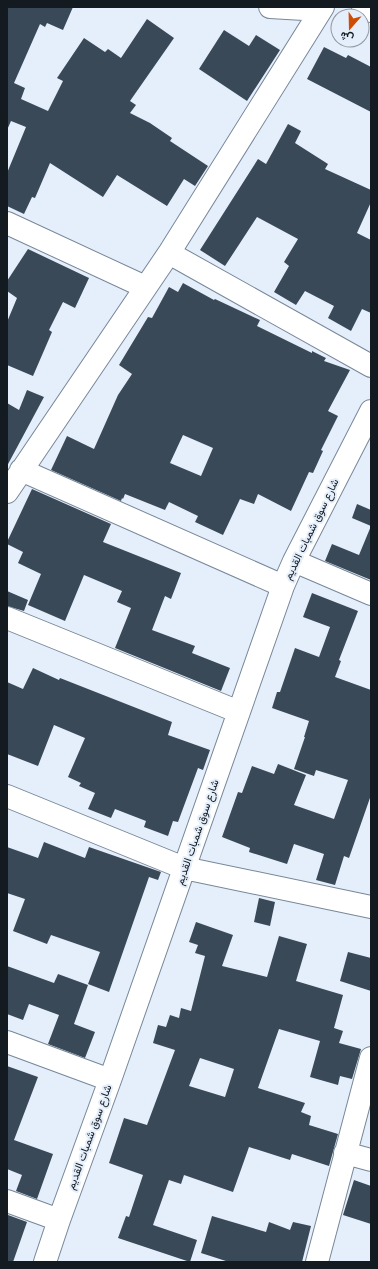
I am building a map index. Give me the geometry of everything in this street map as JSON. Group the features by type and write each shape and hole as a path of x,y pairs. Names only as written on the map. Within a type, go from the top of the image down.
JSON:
{"street":[{"path":"7,492 169,253 322,9 270,7"},
{"path":"364,7 371,11"},
{"path":"7,223 145,288"},
{"path":"169,253 371,366"},
{"name":"شارع سوق شمبات القديم","path":"45,1262 284,586 294,561 371,411"},
{"path":"21,470 284,586"},
{"path":"294,561 371,594"},
{"path":"7,618 239,712"},
{"path":"7,796 184,868 371,906"},
{"path":"7,1042 110,1080"},
{"path":"318,1262 345,1153 371,1058"},
{"path":"345,1153 371,1160"},
{"path":"7,1201 59,1220"}],"building":[{"path":"7,7 73,7 63,30 47,23 45,27 40,24 14,83 25,88 21,99 48,111 63,81 57,78 84,38 105,52 108,49 121,58 147,19 174,38 130,101 136,105 130,113 150,123 172,138 170,141 208,166 195,186 184,179 167,206 117,175 103,197 50,163 35,198 32,197 24,214 7,206 7,173 26,127 11,121 7,130"},
{"path":"224,30 249,46 256,35 280,50 247,101 199,69"},
{"path":"324,47 346,58 348,55 371,67 371,112 307,79"},
{"path":"288,124 301,131 295,143 328,164 325,169 371,190 371,202 357,233 371,240 371,313 362,309 351,331 328,318 334,306 305,291 296,305 274,292 289,266 284,262 298,239 257,217 225,266 200,250 258,159 266,164"},
{"path":"28,249 89,278 75,308 63,302 49,330 52,332 33,376 7,365 7,322 17,298 7,291 7,281"},
{"path":"183,283 214,300 215,299 260,320 257,326 312,353 312,351 326,358 324,361 350,370 328,411 338,416 321,450 323,451 313,473 309,472 291,511 258,494 254,504 240,499 223,535 195,522 198,516 169,502 165,510 125,494 121,501 51,470 67,436 94,449 118,395 132,374 119,365 148,317 152,318 169,287 178,292","holes":["183,435 213,448 201,476 170,463"]},
{"path":"27,390 44,397 7,466 7,403 19,410"},
{"path":"32,489 111,524 103,542 181,573 171,599 165,596 152,630 195,646 192,653 230,668 221,691 115,648 131,608 117,602 122,591 84,575 65,621 28,605 41,574 18,563 23,552 7,544 7,542"},
{"path":"357,504 371,510 371,526 352,518"},
{"path":"371,526 371,580 325,561 332,544 359,555"},
{"path":"7,591 28,600 24,611 7,606"},
{"path":"312,593 358,611 339,660 341,661 335,677 371,690 371,795 349,858 344,856 335,885 316,880 324,854 294,844 287,864 249,852 250,848 222,837 238,792 242,793 252,766 274,774 278,764 306,775 294,805 334,819 348,780 316,770 314,776 294,769 309,721 272,708 277,692 280,692 295,648 319,657 330,627 303,617"},
{"path":"33,668 59,680 60,678 172,722 168,735 210,750 203,770 198,768 178,822 173,821 168,836 144,827 146,821 115,809 111,818 88,809 95,793 79,786 81,783 68,777 85,738 54,725 38,766 7,754 7,682 23,689"},
{"path":"44,842 85,858 89,847 161,872 158,880 149,877 109,992 88,984 100,952 51,935 47,944 13,931 25,899 7,893 7,847 38,858"},
{"path":"259,898 275,902 270,926 254,922"},
{"path":"196,922 233,935 222,966 267,977 279,936 307,944 296,981 343,995 334,1028 343,1031 339,1043 361,1049 352,1079 340,1076 338,1085 310,1077 320,1041 279,1029 258,1088 305,1103 301,1112 311,1116 309,1125 338,1134 329,1166 292,1154 290,1160 249,1147 233,1192 184,1175 181,1184 169,1180 153,1225 197,1240 190,1262 118,1238 126,1216 129,1217 143,1175 109,1163 124,1118 147,1125 175,1050 153,1043 158,1025 166,1027 170,1015 179,1018 181,1008 191,1011 205,956 195,953 198,945 189,942","holes":["200,1058 234,1069 225,1097 189,1086"]},
{"path":"348,952 371,958 371,991 340,981"},
{"path":"7,966 54,983 58,974 88,985 74,1024 95,1032 85,1058 48,1044 59,1015 29,1004 23,1020 7,1014"},
{"path":"7,1066 38,1077 14,1140 53,1154 37,1199 16,1191 22,1175 7,1169"},
{"path":"354,1180 371,1186 371,1224 343,1215"},
{"path":"8,1215 27,1222 13,1262 7,1262"},
{"path":"212,1216 266,1232 269,1222 290,1230 293,1222 311,1226 302,1262 229,1262 201,1253"}]}
